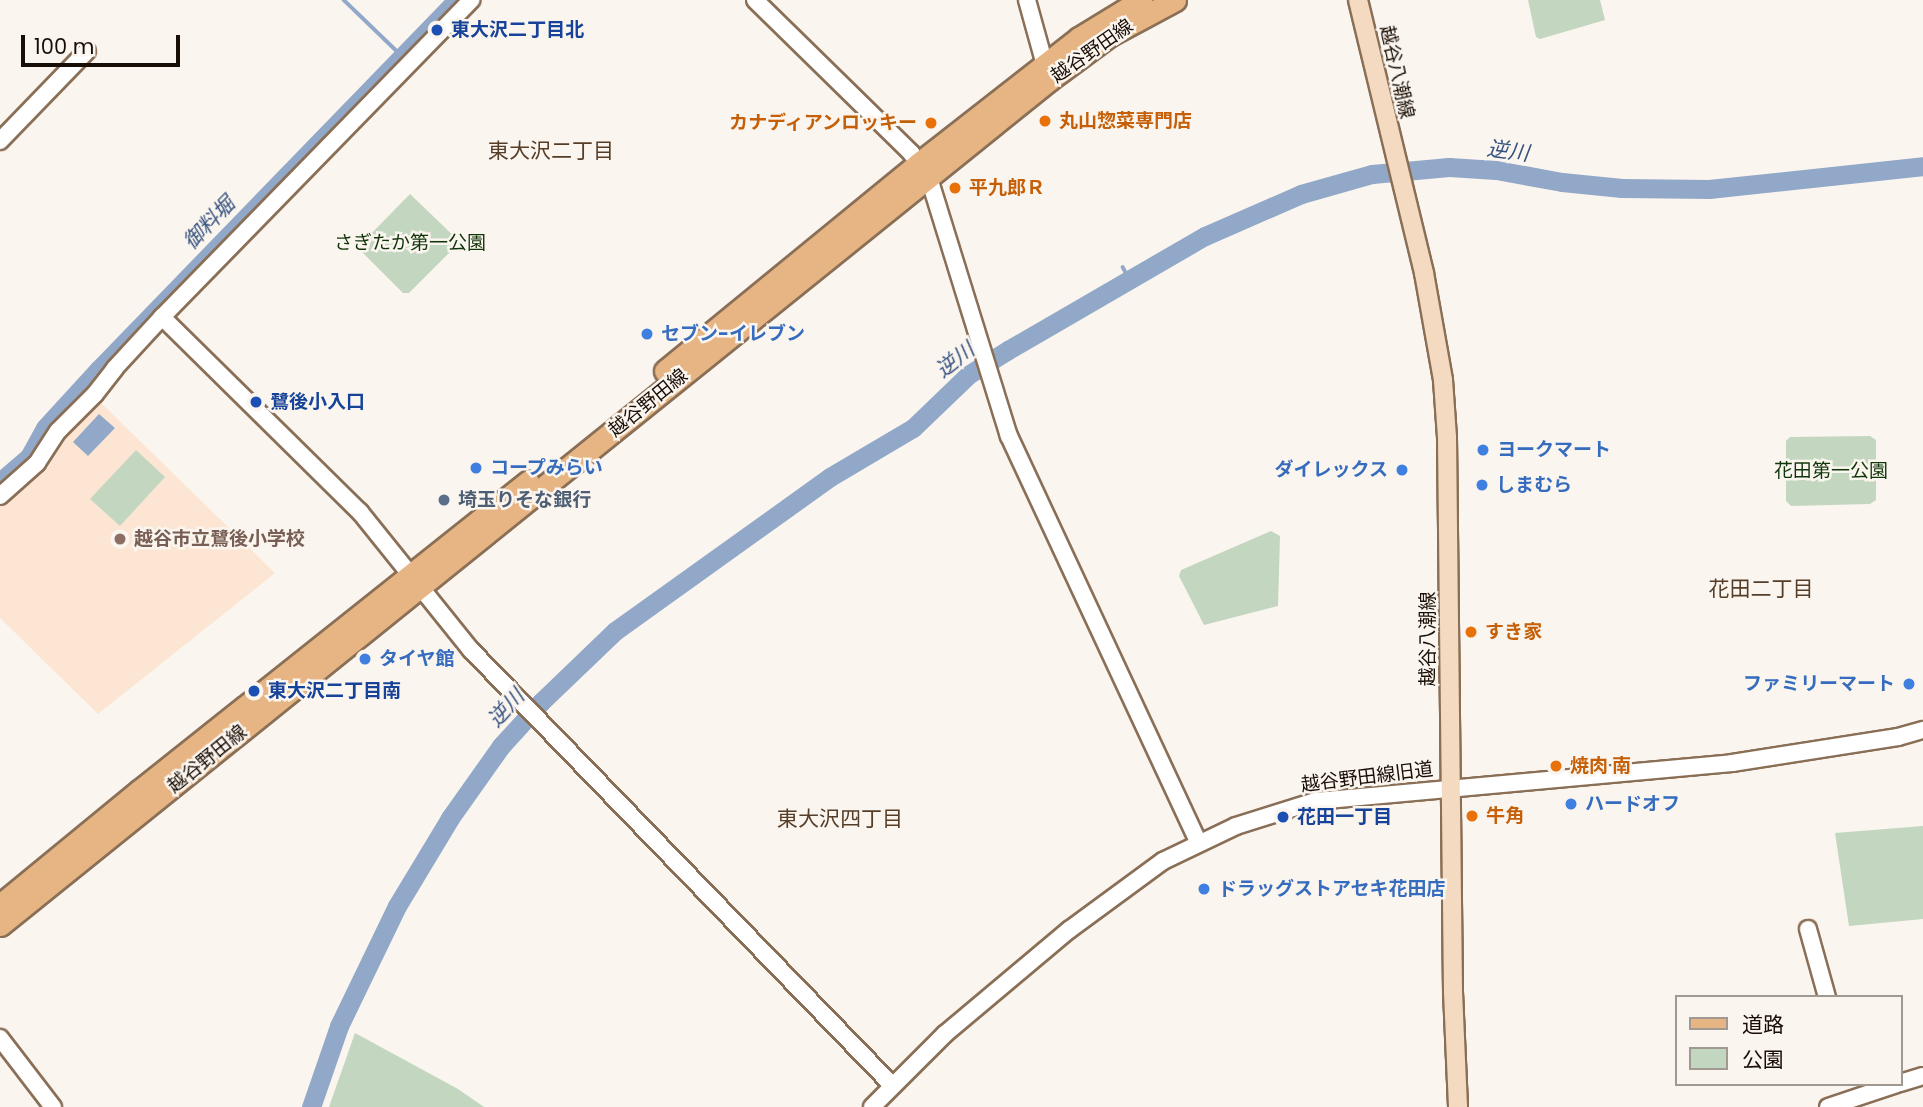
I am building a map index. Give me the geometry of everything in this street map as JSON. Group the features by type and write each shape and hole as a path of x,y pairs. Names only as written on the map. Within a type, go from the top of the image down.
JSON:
{"main road":[{"name":"越谷野田線","path":"0,925 416,582 924,171 1045,65 1103,22 1141,0"},
{"name":"越谷野田線","path":"924,171 1085,52 1133,21 1175,0"},
{"name":"越谷八潮線","path":"1358,0 1431,307 1443,380 1448,472 1450,788 1458,1107"},
{"name":"越谷野田線","path":"0,905 147,784 416,582"}],"street":[{"path":"0,496 37,463 58,431 96,394 115,368 162,317 471,0"},
{"path":"755,0 924,171 1009,436 1198,842"},
{"path":"1027,0 1045,65"},
{"path":"0,141 87,51"},
{"path":"162,317 360,512 471,650 892,1085"},
{"name":"越谷野田線旧道","path":"872,1107 963,1018 1069,930 1163,861 1198,842 1274,812 1317,801 1732,763 1898,737 1923,730"},
{"path":"1808,929 1826,995"},
{"path":"0,1038 53,1107"},
{"path":"1902,1083 1923,1076"},
{"path":"1828,1107 1892,1086"}],"shaded area":[{"name":"越谷市立鷺後小学校","path":"98,400 275,573 98,714 0,618 0,504 40,467 61,435"}],"green space":[{"path":"1528,0 1600,0 1605,20 1540,39 1536,37"},
{"name":"さぎたか第一公園","path":"410,194 460,242 409,293 403,293 361,251 361,244"},
{"name":"花田第一公園","path":"1870,436 1876,440 1876,500 1870,504 1791,506 1786,501 1786,441 1790,437"},
{"path":"136,450 165,477 120,526 90,499"},
{"path":"1271,531 1280,536 1278,606 1204,625 1179,576 1181,570"},
{"path":"1923,826 1923,919 1849,926 1835,833"},
{"path":"355,1033 458,1089 484,1107 329,1107"}],"water":[{"path":"99,414 115,428 88,456 73,442"}],"waterway":[{"path":"344,0 402,56"},
{"name":"御料堀","path":"0,482 29,457 45,428 99,369 457,0"},
{"name":"逆川","path":"311,1107 339,1026 397,906 450,818 501,746 541,702 615,631 830,477 913,428 968,375 1008,350 1205,236 1301,194 1372,174 1449,167 1496,170 1562,182 1622,188 1709,189 1923,166"},
{"path":"1123,267 1130,280"}],"place":[{"name":"東大沢二丁目北","path":"437,30"},
{"name":"丸山惣菜専門店","path":"1045,121"},
{"name":"カナディアンロッキー","path":"931,123"},
{"name":"平九郎Ｒ","path":"955,188"},
{"name":"セブン-イレブン","path":"647,334"},
{"name":"鷺後小入口","path":"256,402"},
{"name":"ヨークマート","path":"1483,450"},
{"name":"コープみらい","path":"476,468"},
{"name":"ダイレックス","path":"1402,470"},
{"name":"しまむら","path":"1482,485"},
{"name":"埼玉りそな銀行","path":"444,500"},
{"name":"越谷市立鷺後小学校","path":"120,539"},
{"name":"すき家","path":"1471,632"},
{"name":"タイヤ館","path":"365,659"},
{"name":"ファミリーマート","path":"1909,684"},
{"name":"東大沢二丁目南","path":"254,691"},
{"name":"焼肉 南","path":"1556,766"},
{"name":"ハードオフ","path":"1571,804"},
{"name":"牛角","path":"1472,816"},
{"name":"花田一丁目","path":"1283,817"},
{"name":"ドラッグストアセキ花田店","path":"1204,889"}],"district":[{"name":"東大沢二丁目","path":"551,151"},
{"name":"花田二丁目","path":"1761,589"},
{"name":"東大沢四丁目","path":"840,819"}]}
